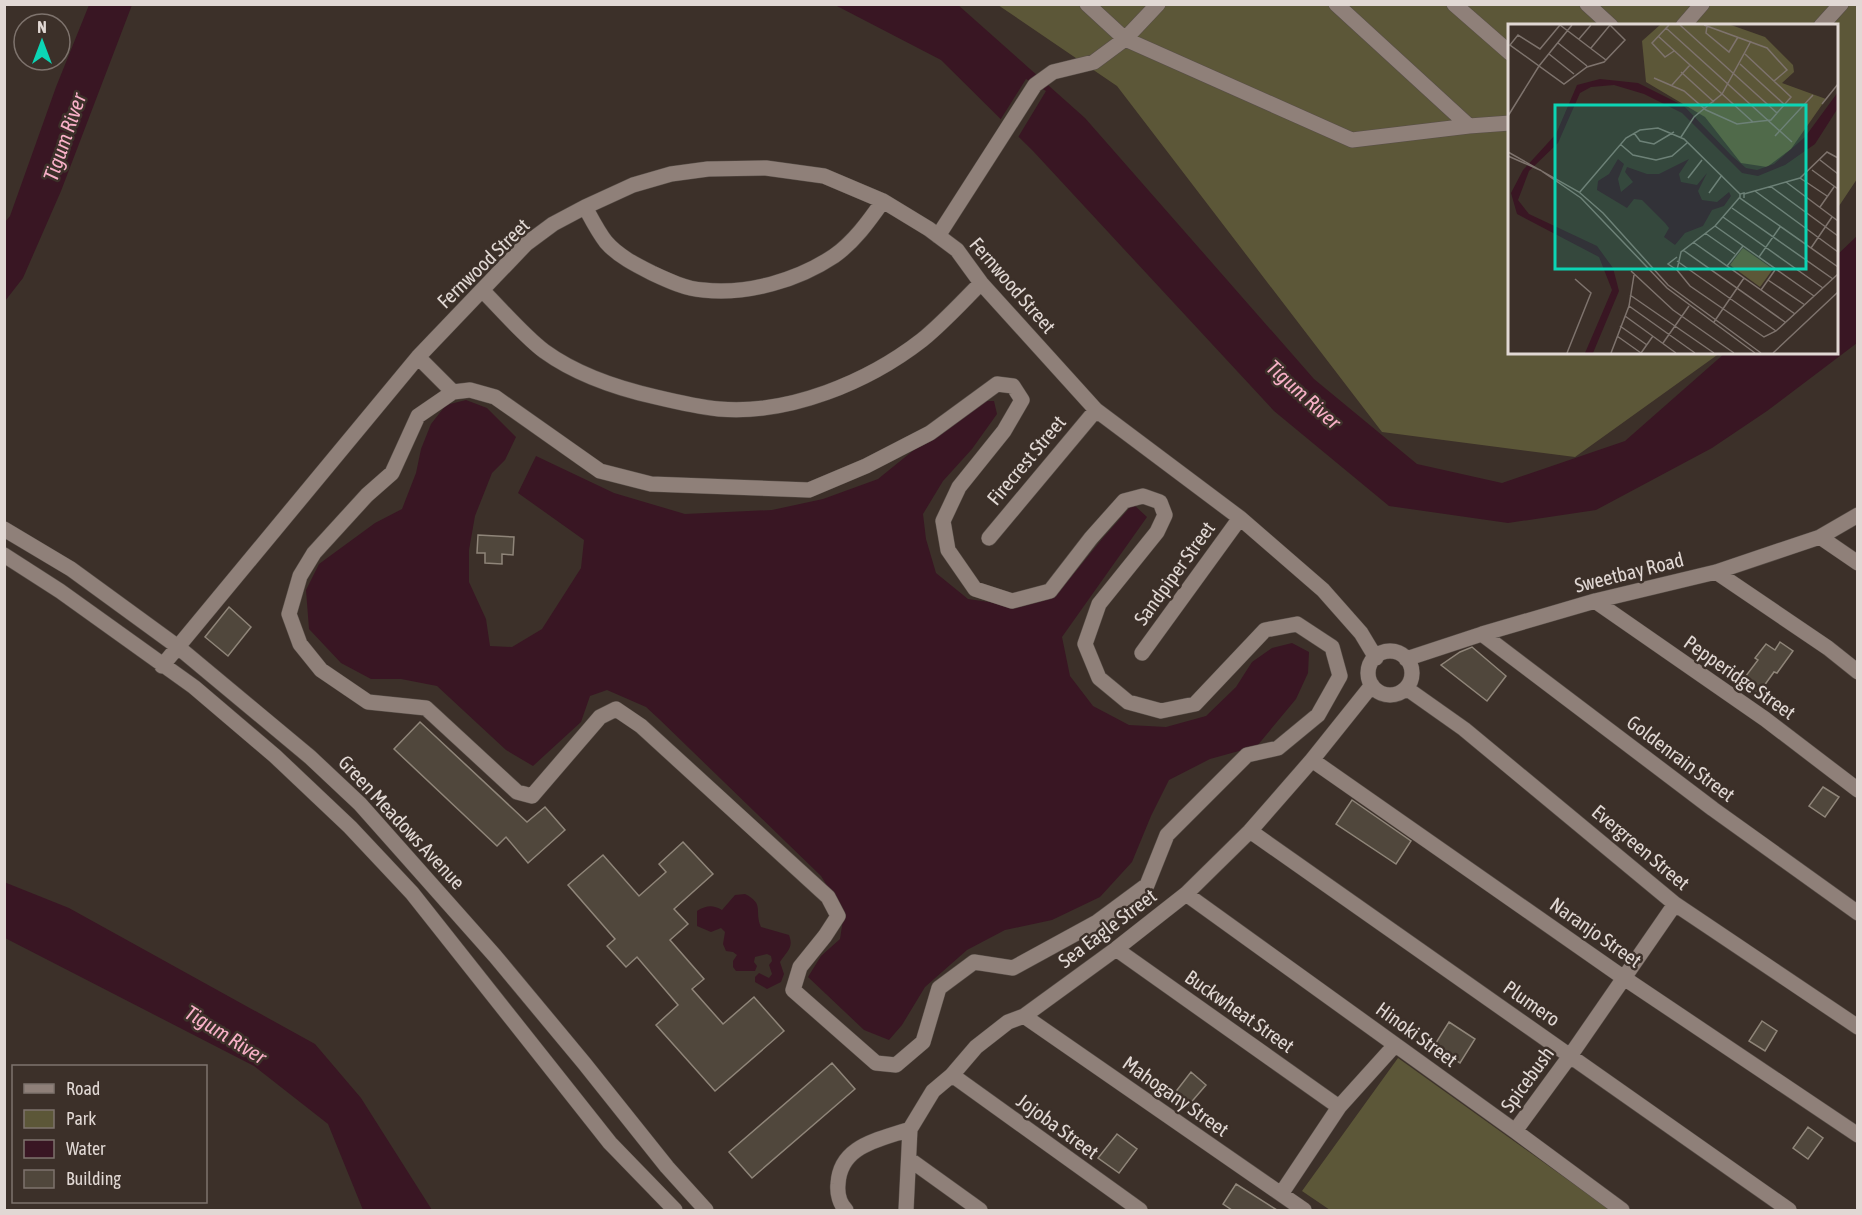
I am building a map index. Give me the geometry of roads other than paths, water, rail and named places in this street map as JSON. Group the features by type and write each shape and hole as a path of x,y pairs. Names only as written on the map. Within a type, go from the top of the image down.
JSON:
{"street":[{"path":"1087,4 1125,39 1352,140 1508,123"},
{"path":"938,236 1035,85 1053,72 1095,62 1125,39 1158,4"},
{"path":"1336,4 1469,126"},
{"path":"1454,4 1508,52"},
{"path":"1587,4 1609,24"},
{"path":"1685,24 1702,4"},
{"path":"1823,24 1841,4"},
{"name":"Fernwood Street","path":"162,666 418,357 526,244 553,224 633,185 671,174 766,168 824,176 883,201 957,250 981,283 1096,410 1240,518 1323,590 1361,633 1376,657"},
{"path":"585,207 607,243 634,264 667,280 702,290 736,290 780,282 835,255 855,237 883,201"},
{"path":"482,290 543,350 581,373 621,389 681,403 721,409 754,409 812,398 867,376 922,340 981,283"},
{"path":"418,357 453,392"},
{"path":"997,384 1013,386 1022,400 1004,431 959,487 943,520 948,550 975,589 1012,601 1050,591 1091,538 1124,501 1143,496 1160,501 1164,515 1157,532 1099,604 1085,645 1098,678 1128,702 1161,711 1195,704 1265,630 1296,624 1332,647 1340,676 1318,715 1278,748 1247,755 1167,835 1147,885 1097,922 1014,968 974,962 939,988 922,1042 896,1065 876,1063 793,990 800,967 825,936 837,916 828,897 641,726 616,709 600,717 532,796 518,792 426,708 368,702 321,670 300,644 289,614 300,576 314,552 367,495 392,473 418,416 453,392 470,390 495,397 600,471 651,484 809,490 866,466 930,433 997,384"},
{"name":"Firecrest Street","path":"988,538 1096,410"},
{"name":"Sweetbay Road","path":"1407,659 1595,601 1716,572 1820,537 1857,515"},
{"name":"Sandpiper Street","path":"1142,653 1240,518"},
{"name":"Green Meadows Avenue","path":"4,529 71,568 178,647 310,757 360,804 495,956 706,1210"},
{"path":"1820,537 1857,563"},
{"path":"4,555 60,591 194,687 275,756 350,827 411,893 610,1143 675,1210"},
{"path":"1716,572 1828,648 1857,672"},
{"name":"Pepperidge Street","path":"1595,601 1765,719 1857,790"},
{"name":"Goldenrain Street","path":"1482,634 1704,802 1857,913"},
{"path":"1395,652 1407,659 1412,673 1407,688 1393,695 1377,691 1368,674 1376,657 1395,652"},
{"name":"Sea Eagle Street","path":"906,1210 910,1129 933,1091 976,1047 1008,1022 1024,1016 1116,949 1186,894 1250,831 1312,760 1372,685"},
{"name":"Evergreen Street","path":"1407,688 1472,736 1675,904 1857,1027"},
{"name":"Naranjo Street","path":"1312,760 1623,978 1857,1136"},
{"name":"Plumero","path":"1250,831 1789,1210"},
{"name":"Hinoki Street","path":"1186,894 1622,1210"},
{"name":"Spicebush","path":"1515,1131 1675,904"},
{"name":"Buckwheat Street","path":"1116,949 1339,1107"},
{"name":"Mahogany Street","path":"1024,1016 1304,1210"},
{"path":"1281,1194 1339,1107 1395,1045"},
{"name":"Jojoba Street","path":"951,1075 1140,1210"},
{"path":"846,1210 842,1207 838,1195 838,1184 841,1169 848,1156 864,1145 910,1129"},
{"path":"909,1159 980,1210"}],"water":[{"name":"Tigum River","path":"957,4 1085,118 1314,379 1417,464 1502,483 1625,441 1724,354 1838,354 1838,254 1857,236 1857,343 1767,411 1712,448 1596,510 1508,523 1389,506 1274,411 1033,151 941,60 835,5"},
{"name":"Tigum River","path":"89,5 132,5 61,191 23,278 5,301 5,222 10,216 62,72 72,72 72,47"},
{"path":"466,400 487,408 516,437 505,460 492,473 475,516 469,550 469,582 486,619 490,646 512,647 542,629 581,568 584,540 518,493 536,456 614,493 685,514 772,510 823,499 878,479 925,441 981,401 994,401 997,414 972,449 943,481 923,514 926,539 936,573 968,599 1017,606 1058,593 1133,504 1147,517 1062,637 1070,676 1093,706 1129,725 1166,727 1206,716 1236,687 1252,662 1272,648 1292,643 1309,652 1308,673 1296,699 1257,746 1210,759 1169,780 1132,862 1100,897 1052,920 1005,930 967,950 925,987 902,1025 889,1040 864,1030 808,977 821,956 840,939 844,913 821,876 646,707 607,690 590,696 581,722 533,766 506,750 437,686 401,679 371,679 341,663 309,629 306,590 319,564 375,523 402,509 431,424 446,405"},
{"name":"Tigum River","path":"4,882 69,908 315,1044 361,1098 432,1210 363,1210 328,1124 254,1066 5,938"},
{"path":"745,894 757,905 761,927 789,935 791,943 780,962 784,974 781,982 767,989 755,982 755,977 759,973 769,978 772,974 769,965 772,961 771,956 767,954 755,957 754,962 757,966 755,971 736,971 733,961 737,955 726,951 723,944 725,932 721,928 711,932 697,926 697,911 710,906 722,910 735,895"}]}
